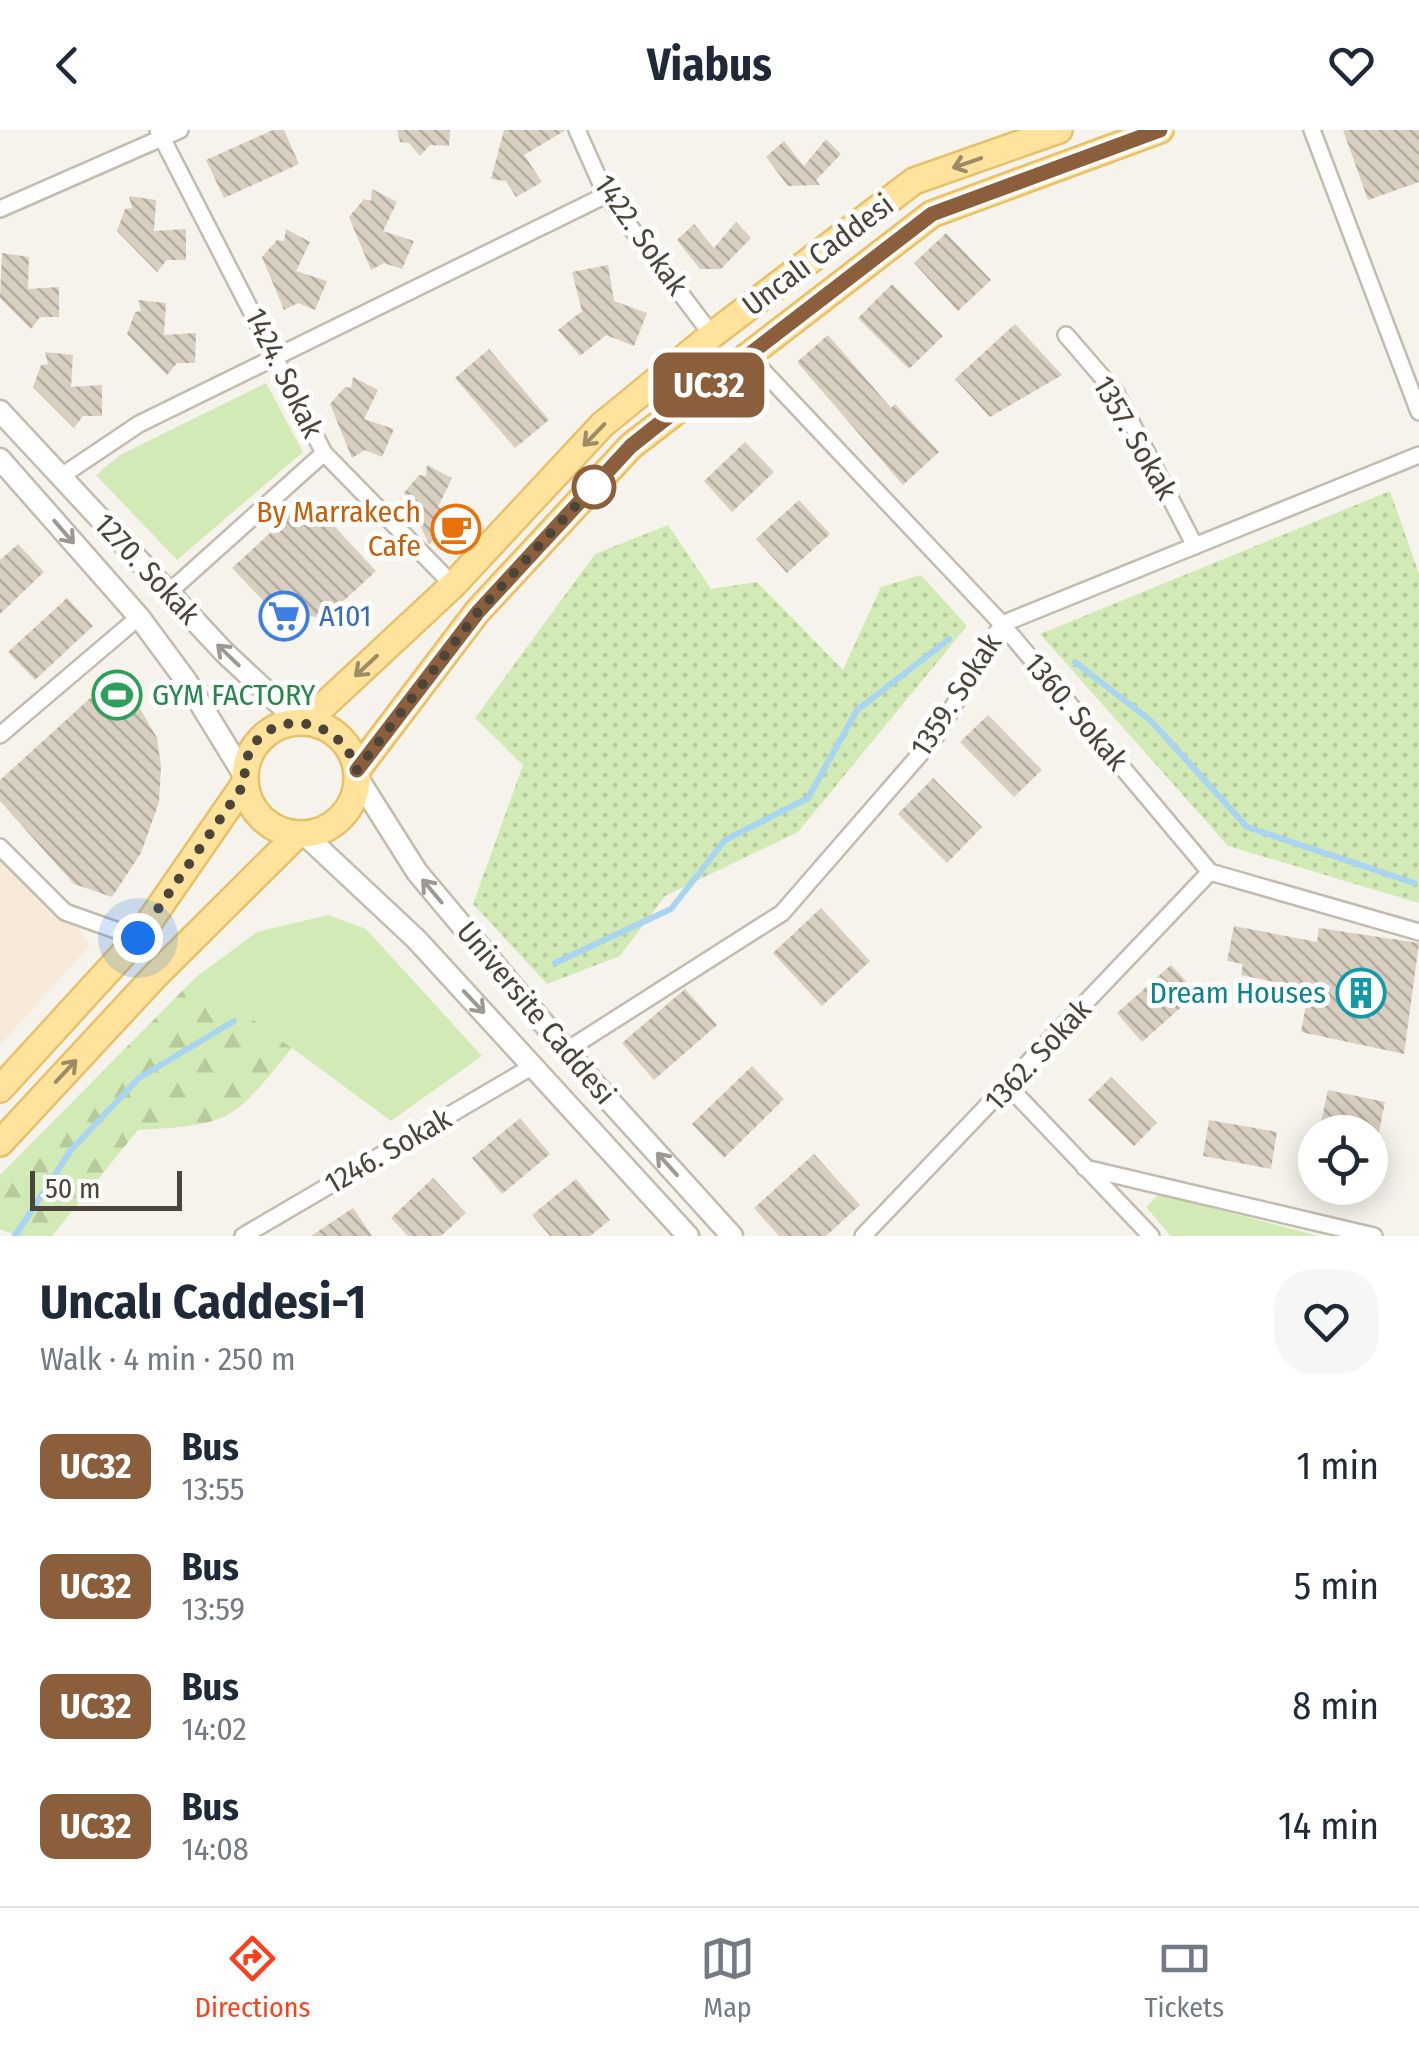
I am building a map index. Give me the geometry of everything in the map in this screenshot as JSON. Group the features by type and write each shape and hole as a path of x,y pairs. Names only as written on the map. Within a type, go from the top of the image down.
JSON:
{"main road":[{"name":"Uncalı Caddesi","path":"357,773 478,612 618,460 748,354 932,214 1160,130"},
{"name":"Uncalı Caddesi","path":"302,722 454,585 602,425 712,335 914,181 1049,132"},
{"path":"0,1090 138,938 245,779 256,743 270,730 302,722 340,737 357,773 350,806 339,821 302,835 155,976 0,1143"},
{"path":"245,779 256,812 269,825 302,835"}],"street":[{"path":"0,209 160,134 180,130"},
{"name":"1422. Sokak","path":"578,130 606,194 712,335"},
{"path":"1312,130 1419,412"},
{"name":"1424. Sokak","path":"160,134 324,453 454,585"},
{"path":"60,477 139,424 278,359 606,194"},
{"name":"1357. Sokak","path":"1066,335 1116,393 1196,546"},
{"name":"1360. Sokak","path":"748,354 1002,624 1210,872"},
{"name":"1270. Sokak","path":"0,411 168,593 302,722"},
{"path":"168,593 324,453"},
{"name":"1359. Sokak","path":"567,1050 782,913 936,737 1002,624 1419,455"},
{"name":"1270. Sokak","path":"0,459 139,617 187,682 245,779"},
{"path":"0,735 139,617"},
{"name":"Universite Caddesi","path":"357,773 417,872 567,1050 732,1236"},
{"name":"Universite Caddesi","path":"302,835 417,940 688,1236"},
{"path":"0,847 65,912 138,938"},
{"path":"1210,872 1419,932"},
{"name":"1362. Sokak","path":"863,1236 1210,872"},
{"name":"1246. Sokak","path":"243,1236 533,1066"},
{"path":"1008,1087 1150,1236"},
{"path":"1084,1168 1374,1236"}],"shaded area":[{"path":"0,847 65,912 90,945 0,1045"}],"green space":[{"path":"266,383 303,452 177,560 96,475 120,455"},
{"path":"1390,491 1419,574 1419,903 1228,846 1040,634"},
{"path":"668,525 711,589 757,582 843,670 881,587 921,575 967,626 798,832 665,896 620,956 547,984 473,904 523,765 475,718 595,554"},
{"path":"328,915 366,929 482,1056 391,1121 196,977 257,932"},
{"path":"196,977 292,1048 257,1090 229,1114 194,1125 138,1130 52,1236 18,1236 0,1229 0,1175"},
{"path":"1159,1194 1319,1236 1171,1236 1146,1207"}],"building":[{"path":"273,130 284,130 299,164 224,198 206,160"},
{"path":"397,130 450,130 449,146 430,145 420,156 409,143 400,142"},
{"path":"504,130 566,130 524,155 542,182 516,197 506,181 491,179"},
{"path":"1343,130 1419,130 1419,182 1368,200"},
{"path":"826,139 841,154 816,180 820,185 788,186 766,157 784,141 804,166"},
{"path":"372,189 397,202 383,231 414,241 402,269 384,263 371,270 349,217 364,199 371,201"},
{"path":"129,196 156,200 154,231 186,229 186,260 167,260 157,272 117,231 125,209 132,208"},
{"path":"736,222 751,238 721,269 700,269 677,240 694,224 714,248"},
{"path":"286,229 310,242 296,271 327,281 315,310 298,303 284,310 262,257 277,240 284,241"},
{"path":"946,233 991,280 958,311 914,263"},
{"path":"2,253 29,257 28,289 59,287 59,317 40,317 31,329 0,298"},
{"path":"608,265 614,301 647,313 634,346 606,335 580,356 558,330 582,311 572,272"},
{"path":"892,284 943,336 909,369 858,318"},
{"path":"138,300 166,303 164,335 196,333 195,363 177,363 167,375 127,334 135,312 141,311"},
{"path":"1015,324 1062,375 990,417 955,379"},
{"path":"828,335 891,408 895,404 939,452 903,485 797,362"},
{"path":"489,349 549,420 515,448 455,378"},
{"path":"45,352 73,355 71,387 102,385 102,416 83,416 74,428 33,387 41,365 48,364"},
{"path":"353,377 378,390 364,419 394,429 382,457 365,450 352,458 330,404 345,387 351,388"},
{"path":"745,442 774,472 732,512 704,481"},
{"path":"427,465 452,478 438,507 468,517 457,545 439,539 429,544 404,493 419,475 426,476"},
{"path":"308,498 376,571 324,619 268,606 232,568"},
{"path":"799,500 830,534 787,573 756,539"},
{"path":"18,544 44,572 0,614 0,560"},
{"path":"67,598 93,626 35,680 8,652"},
{"path":"119,672 157,738 161,766 159,802 141,853 112,897 74,884 0,801 0,780"},
{"path":"988,715 1042,770 1014,797 960,742"},
{"path":"933,778 982,827 947,863 898,814"},
{"path":"821,908 870,961 822,1006 773,953"},
{"name":"Dream Houses","path":"1234,926 1317,942 1319,928 1419,943 1404,1054 1301,1032 1309,989 1241,975 1243,964 1227,961"},
{"path":"1171,965 1197,993 1142,1042 1117,1013"},
{"path":"685,989 717,1025 654,1080 622,1043"},
{"path":"752,1066 784,1099 724,1158 692,1124"},
{"path":"1111,1077 1157,1123 1134,1146 1088,1100"},
{"path":"1328,1090 1385,1102 1382,1115 1323,1115"},
{"path":"520,1118 550,1154 502,1194 472,1158"},
{"path":"1209,1120 1277,1132 1271,1169 1203,1156"},
{"path":"814,1154 860,1205 826,1236 779,1236 754,1208"},
{"path":"433,1178 466,1213 441,1236 408,1236 391,1218"},
{"path":"576,1179 610,1220 590,1236 550,1236 532,1215"},
{"path":"353,1208 372,1236 311,1236"}],"waterway":[{"path":"555,963 671,909 725,840 808,798 857,710 949,639"},
{"path":"1075,662 1151,721 1247,827 1414,883"},
{"path":"15,1236 71,1150 139,1078 234,1021"}],"bus line":[{"name":"UC32","path":"357,770 478,612 631,446 932,214 1160,130"}],"place":[{"name":"By Marrakech Cafe","path":"456,529"},
{"name":"A101","path":"284,616"},
{"name":"GYM FACTORY","path":"117,695"},
{"name":"Dream Houses","path":"1361,993"}],"route":[{"path":"138,938 245,783 247,759 256,743 270,730 288,723 324,726 340,737 357,770 478,612 605,474 594,487"}]}
